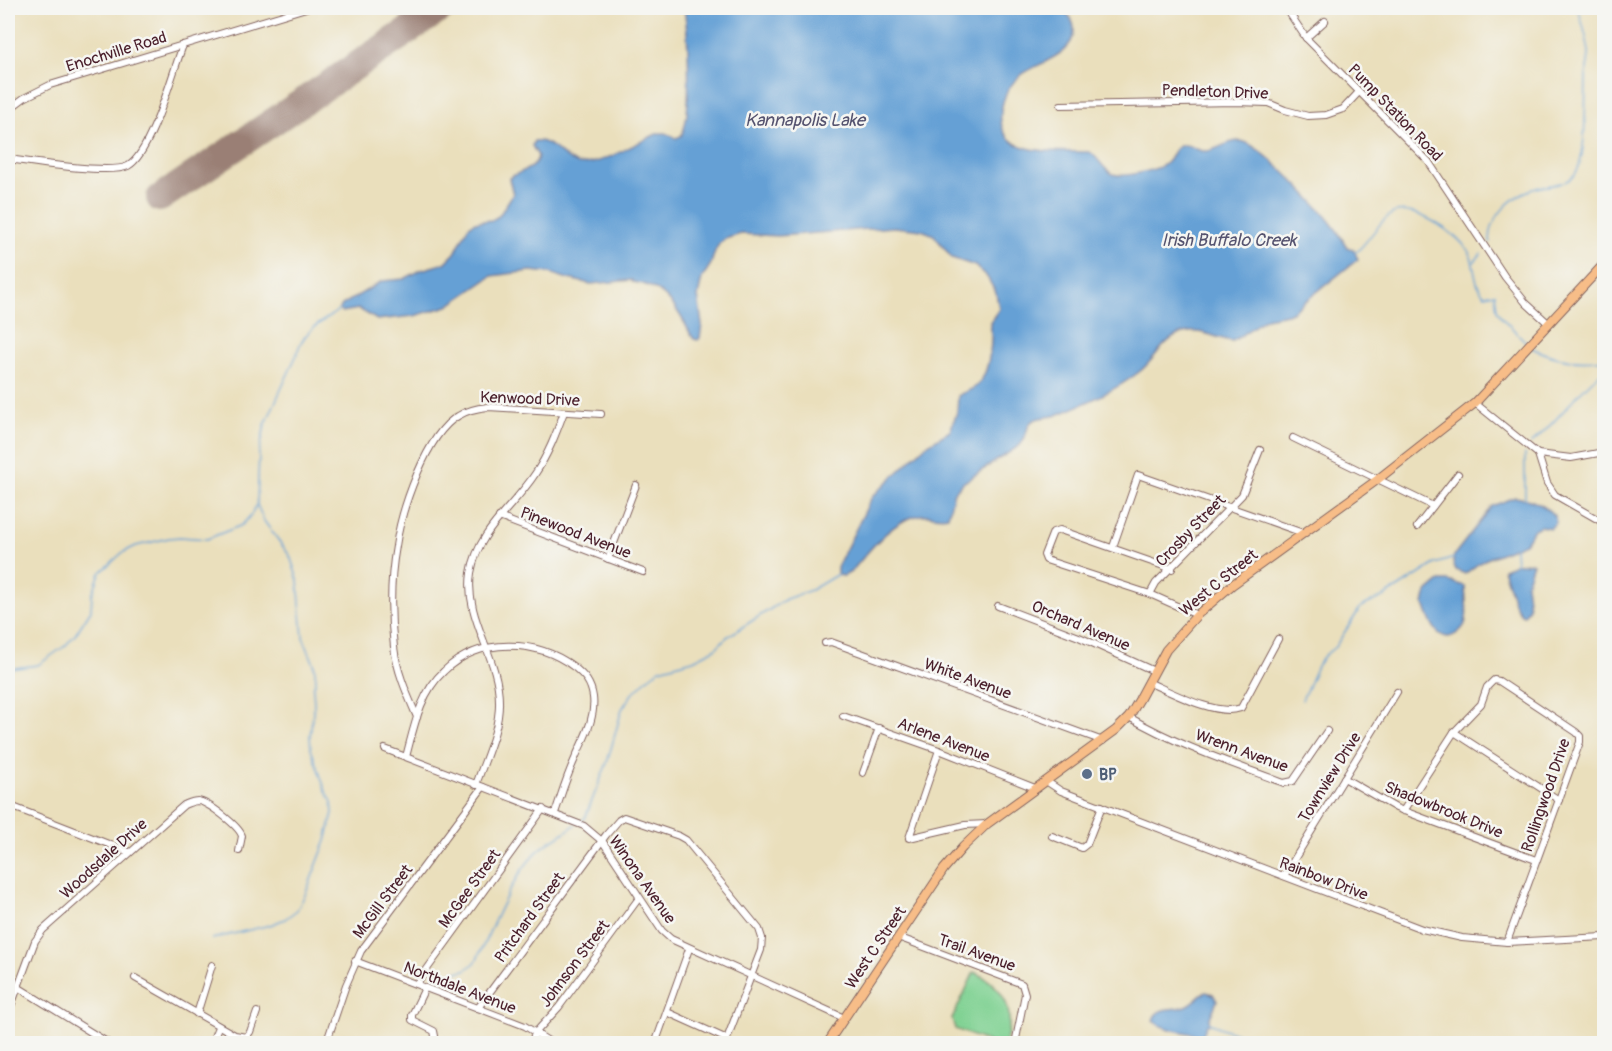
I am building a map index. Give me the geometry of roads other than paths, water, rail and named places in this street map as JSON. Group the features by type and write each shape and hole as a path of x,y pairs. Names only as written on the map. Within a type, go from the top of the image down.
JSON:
{"main road":[{"name":"West C Street","path":"827,1044 944,869 963,847 987,824 1102,741 1129,717 1166,650 1197,615 1232,585 1377,480 1475,403 1605,264"}],"street":[{"name":"Enochville Road","path":"8,110 24,98 50,85 306,8"},
{"name":"Pump Station Road","path":"1286,8 1306,38 1358,93 1428,161 1505,277 1526,303 1549,324"},
{"path":"1306,38 1325,21"},
{"path":"8,159 72,167 107,169 127,167 141,154 154,127 183,45"},
{"name":"Pendleton Drive","path":"1062,105 1162,102 1268,103 1308,116 1326,115 1342,109 1358,93"},
{"path":"1475,403 1539,454 1571,458 1605,452"},
{"name":"Kenwood Drive","path":"417,717 398,667 394,647 392,594 396,544 403,517 423,460 431,445 457,416 476,408 601,414"},
{"name":"McGill Street","path":"326,1044 355,961 480,786 498,718 500,700 486,647 473,616 470,592 471,573 485,534 534,476 545,458 564,412"},
{"path":"1293,438 1433,506"},
{"name":"Crosby Street","path":"1150,594 1156,583 1242,495 1260,450"},
{"path":"1539,454 1547,483 1555,495 1605,523"},
{"path":"1417,527 1458,474"},
{"path":"1113,548 1138,475 1303,533"},
{"path":"608,559 636,485"},
{"name":"Pinewood Avenue","path":"499,517 643,572"},
{"path":"1172,569 1060,530 1053,532 1044,555 1046,560 1150,594 1197,615"},
{"name":"Orchard Avenue","path":"998,606 1079,637 1154,671"},
{"path":"1148,682 1202,704 1235,711 1241,708 1278,639"},
{"name":"White Avenue","path":"825,643 831,642 1102,741"},
{"path":"406,757 426,694 443,671 465,656 486,647 537,648 551,653 582,673 591,685 593,699 593,713 586,736 573,763 555,813"},
{"name":"Rollingwood Drive","path":"1403,811 1454,732 1476,710 1487,687 1494,680 1499,681 1580,736 1507,942"},
{"name":"Townview Drive","path":"1284,876 1397,692"},
{"name":"Arlene Avenue","path":"843,716 939,750 1035,788"},
{"name":"Wrenn Avenue","path":"1129,717 1170,738 1284,783 1293,781 1327,731"},
{"path":"863,773 879,728"},
{"path":"1454,732 1559,800"},
{"name":"Winona Avenue","path":"385,749 585,826 603,842 639,898 670,939 844,1018"},
{"path":"939,750 909,838 965,825 987,824"},
{"name":"Shadowbrook Drive","path":"1344,778 1403,811 1536,860"},
{"name":"Rainbow Drive","path":"1046,781 1061,790 1422,929 1462,938 1507,942 1605,937"},
{"name":"Woodsdale Drive","path":"8,1014 35,941 43,930 184,805 196,801 208,805 237,827 242,836 239,851"},
{"path":"8,805 129,852"},
{"path":"1052,837 1082,848 1087,844 1102,806"},
{"name":"McGee Street","path":"417,983 543,809"},
{"name":"Pritchard Street","path":"478,1008 619,820 624,817 686,840 759,929 762,938 760,950 750,976"},
{"name":"Johnson Street","path":"530,1044 536,1032 559,1007 639,898"},
{"name":"Trail Avenue","path":"898,937 1022,984 1025,994 1015,1044"},
{"path":"655,1044 690,949"},
{"name":"Northdale Avenue","path":"355,961 525,1026 553,1044"},
{"path":"197,1014 212,965"},
{"path":"667,1012 726,1041 750,976"},
{"path":"135,978 235,1035 246,1037 257,1012"},
{"path":"8,981 110,1044"},
{"path":"425,988 412,1015 412,1020 434,1031 433,1044"},
{"path":"211,1044 218,1027"}],"water":[{"name":"Kannapolis Lake","path":"684,8 1059,8 1073,23 1072,39 1061,53 1027,71 1009,88 1001,112 1002,127 1009,138 1019,145 1033,149 1090,152 1106,170 1118,175 1141,173 1162,166 1180,146 1187,145 1206,151 1241,141 1263,153 1291,178 1328,219 1347,247 1353,249 1358,259 1293,311 1266,318 1233,341 1197,332 1184,333 1170,340 1145,367 1110,391 1057,415 1034,420 1029,424 1024,440 1019,446 964,482 954,492 948,516 920,515 899,523 873,546 851,572 844,576 837,575 837,567 872,497 925,446 950,431 957,412 958,396 980,382 987,366 991,347 990,322 999,309 996,293 987,277 975,266 952,258 934,235 922,230 894,227 778,236 741,234 725,239 719,244 702,278 698,296 702,325 698,340 691,335 669,300 653,288 632,282 632,280 591,284 550,273 531,271 492,276 448,306 414,316 377,320 359,309 342,312 339,310 342,305 382,281 404,279 421,270 445,263 455,253 468,227 475,222 492,220 499,216 513,194 509,179 530,168 536,161 538,156 532,146 534,141 546,143 573,162 587,164 608,158 659,133 676,138 681,136 685,126 688,93 688,54"},
{"path":"1515,497 1542,505 1555,517 1556,523 1550,528 1540,526 1534,529 1525,543 1482,561 1465,574 1456,570 1453,563 1454,555 1492,506"},
{"path":"1533,563 1526,584 1529,608 1524,615 1515,606 1503,569 1516,564"},
{"path":"1440,581 1465,586 1467,610 1465,624 1450,637 1439,633 1435,628 1424,604 1427,592"},
{"path":"1206,992 1213,994 1217,1001 1209,1020 1210,1024 1207,1025 1202,1036 1170,1029 1153,1021 1158,1013 1166,1009 1186,1006"}],"waterway":[{"path":"1490,242 1493,225 1509,203 1525,192 1566,181 1575,174 1579,166 1582,156 1589,52 1578,8"},
{"name":"Irish Buffalo Creek","path":"1355,253 1390,215 1409,212 1433,222 1464,245 1471,257 1481,291 1485,295 1495,293 1497,310 1501,317 1527,343"},
{"path":"1474,262 1481,254"},
{"path":"8,669 38,665 65,646 91,610 92,595 100,573 122,553 136,546 169,538 207,539 242,525 257,504 259,453 265,425 299,346 313,328 339,310"},
{"name":"Irish Buffalo Creek","path":"1530,347 1548,355 1566,359 1584,361 1604,359"},
{"path":"1531,443 1604,370"},
{"path":"1525,454 1525,499"},
{"path":"212,939 270,925 285,919 297,910 326,841 333,813 332,802 311,749 313,689 316,679 314,664 303,637 298,580 290,556 264,521 257,505"},
{"path":"1515,547 1516,566"},
{"path":"1302,700 1317,666 1335,647 1361,607 1387,595 1435,564 1454,558"},
{"path":"580,822 585,818 607,763 622,709 632,694 647,679 660,669 693,660 715,649 727,637 786,599 811,590 838,574"},
{"path":"449,974 465,970 475,963 509,891 526,865 539,850 576,824"},
{"path":"1209,1023 1264,1044"}],"place":[{"name":"BP","path":"1087,774"}]}
